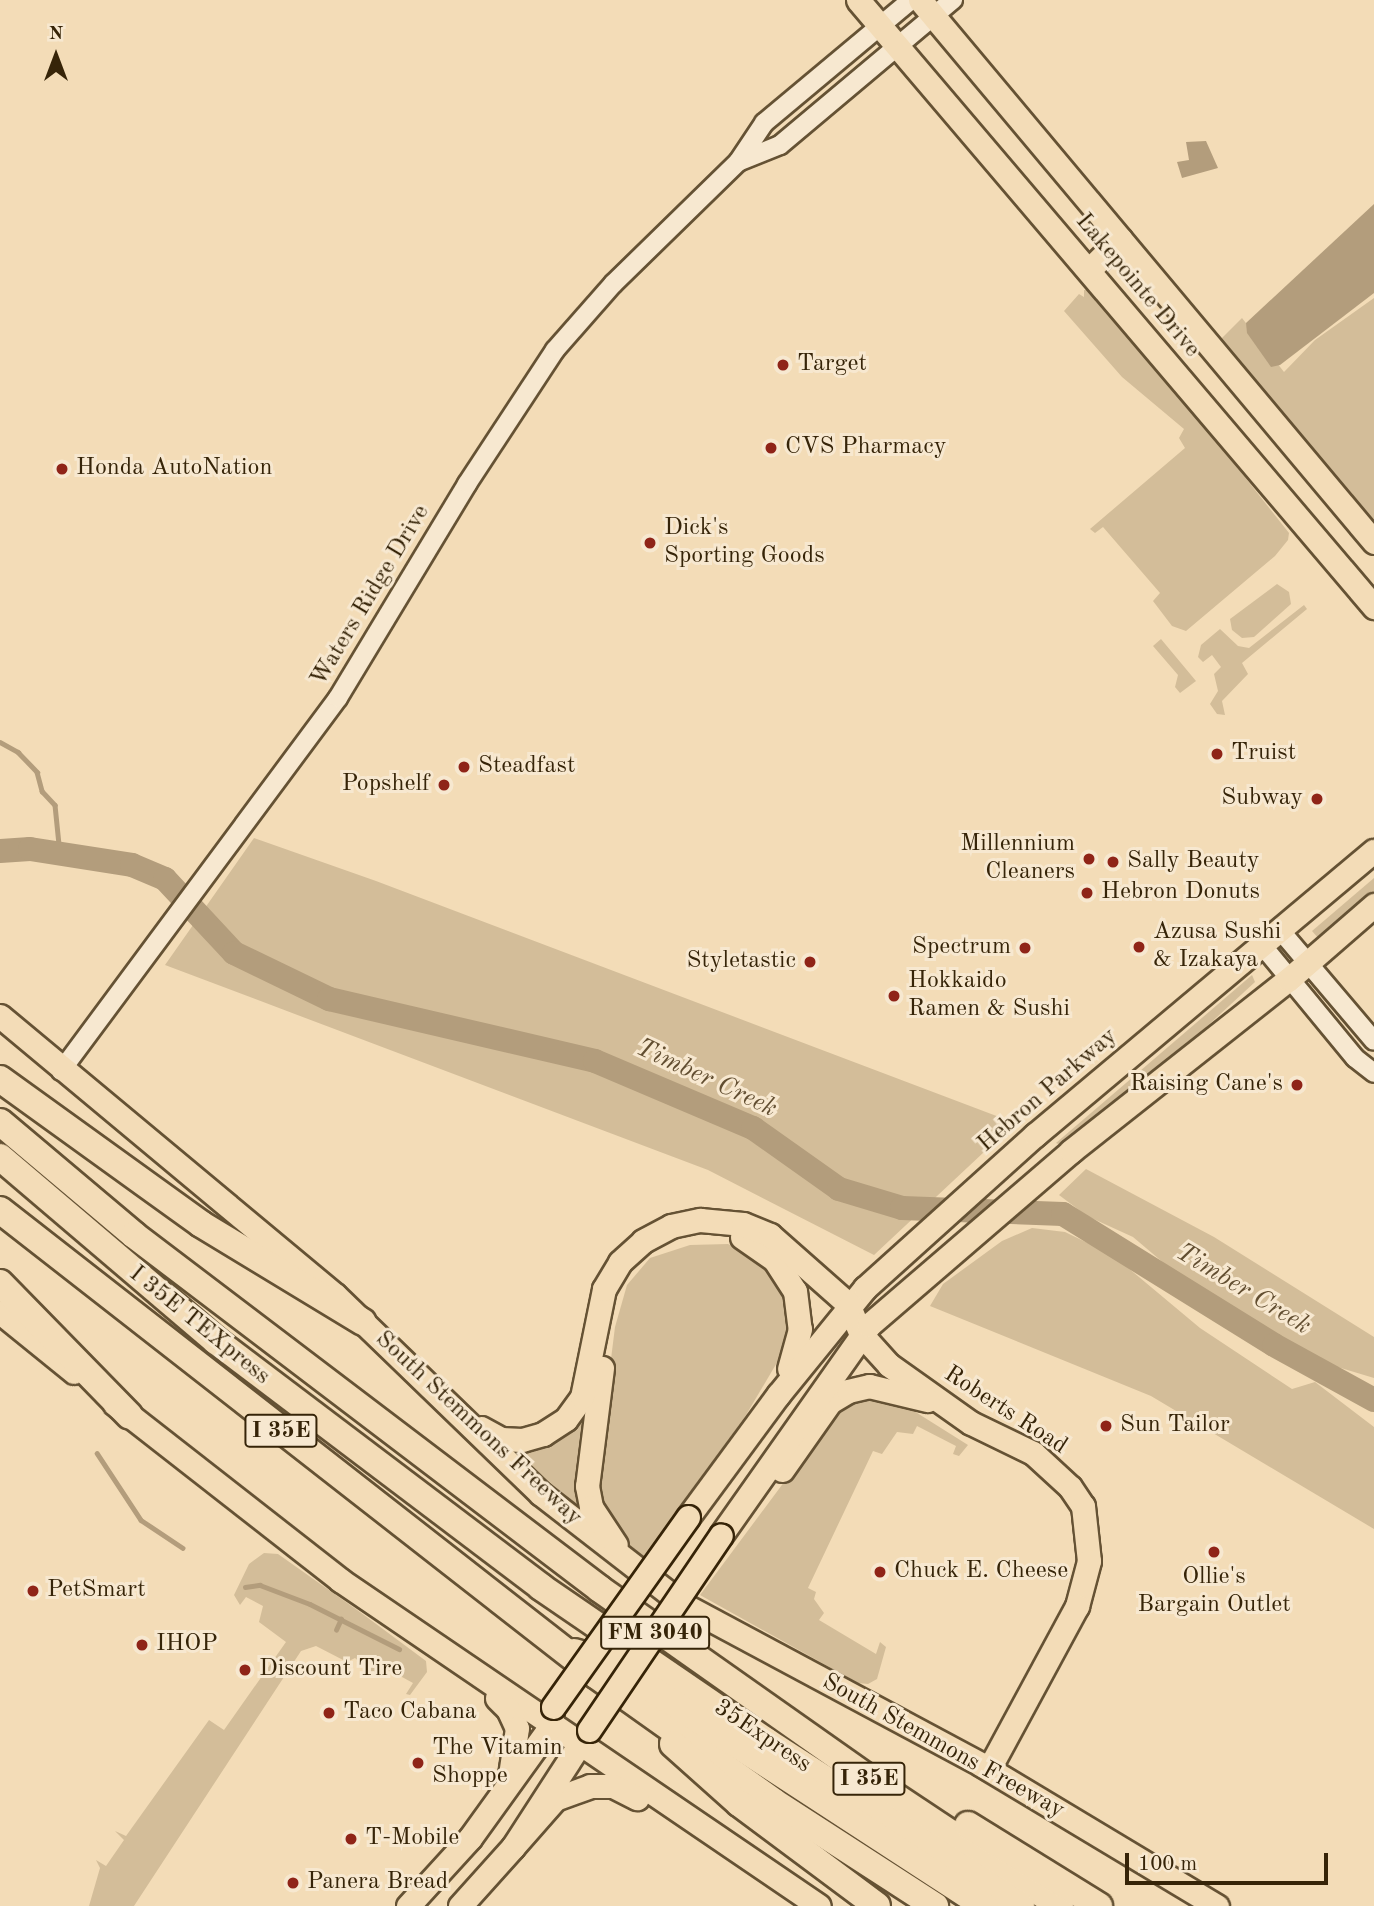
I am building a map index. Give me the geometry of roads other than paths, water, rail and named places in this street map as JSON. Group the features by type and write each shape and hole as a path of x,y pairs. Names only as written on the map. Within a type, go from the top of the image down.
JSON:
{"highway":[{"path":"0,1079 201,1224 363,1322"},
{"name":"South Stemmons Freeway","path":"0,1122 134,1235 459,1484 681,1647 1060,1906"},
{"name":"I 35E TEXpress","path":"0,1157 216,1341 541,1587"},
{"name":"I 35E","path":"0,1210 562,1649 774,1802 935,1906"},
{"path":"134,1235 541,1587"},
{"path":"0,1283 129,1415"},
{"name":"35Express","path":"541,1587 766,1741 1021,1906"},
{"path":"681,1647 1099,1906"},
{"path":"562,1649 610,1662 984,1906"},
{"path":"651,1715 682,1757 877,1906"}],"main road":[{"name":"Lakepointe Drive","path":"858,0 1374,607"},
{"name":"Lakepointe Drive","path":"920,0 1374,542"},
{"path":"1089,270 1120,239"},
{"name":"Hebron Parkway","path":"778,1395 848,1304 877,1276 1035,1135 1374,850"},
{"path":"861,1334 901,1296 1071,1151 1297,971 1374,905"},
{"name":"South Stemmons Freeway","path":"0,1016 61,1071 298,1263 469,1421 541,1494 684,1605 989,1769 1217,1906"},
{"path":"469,1421 501,1439 522,1440 543,1434 566,1419 582,1397 599,1304 612,1275 631,1251 671,1226 715,1219 757,1229 782,1243 848,1304"},
{"path":"636,1569 603,1530 587,1486 604,1359 616,1301 629,1270 663,1243 702,1231 729,1233 765,1250 790,1280 800,1317 799,1342 778,1395"},
{"name":"Roberts Road","path":"848,1304 861,1334 889,1365 947,1406 1032,1453 1058,1474 1083,1506 1089,1535 1089,1561 1077,1606 989,1769"},
{"path":"0,1312 265,1526 466,1670 584,1737 727,1845 819,1906"},
{"name":"FM 3040","path":"460,1906 513,1847 721,1535 861,1334"},
{"path":"745,1500 769,1487 830,1402 848,1391 869,1386 891,1389 947,1406"},
{"name":"FM 3040","path":"408,1906 470,1838 688,1517 778,1395"},
{"path":"466,1670 508,1709 517,1728 517,1749 507,1786"},
{"path":"513,1847 555,1799 590,1786 613,1786 727,1845"}],"street":[{"name":"Waters Ridge Drive","path":"61,1071 144,954 285,774 351,679 467,484 555,350 613,284 738,162 764,123 911,0"},
{"name":"Waters Ridge Drive","path":"738,162 780,145 935,18 953,0"},
{"path":"1280,930 1297,971 1355,1058 1374,1073"},
{"path":"1262,945 1297,971 1374,1041"}],"waterway":[{"path":"0,742 18,752 37,772 42,791 55,805 60,854"},
{"name":"Timber Creek","path":"0,851 30,849 132,865 165,879 234,953 329,999 595,1061 753,1128 839,1189 902,1208 1063,1214 1274,1345 1374,1400"},
{"path":"97,1453 141,1520 183,1548"},
{"path":"245,1587 260,1585 310,1604 399,1649"},
{"path":"336,1630 341,1619"}],"place":[{"name":"Target","path":"783,365"},
{"name":"CVS Pharmacy","path":"771,448"},
{"name":"Honda AutoNation","path":"62,469"},
{"name":"Dick's Sporting Goods","path":"650,543"},
{"name":"Truist","path":"1217,754"},
{"name":"Steadfast","path":"464,767"},
{"name":"Popshelf","path":"444,785"},
{"name":"Subway","path":"1317,799"},
{"name":"Millennium Cleaners","path":"1089,859"},
{"name":"Sally Beauty","path":"1113,862"},
{"name":"Hebron Donuts","path":"1087,893"},
{"name":"Azusa Sushi & Izakaya","path":"1139,947"},
{"name":"Spectrum","path":"1025,948"},
{"name":"Styletastic","path":"810,962"},
{"name":"Hokkaido Ramen & Sushi","path":"894,996"},
{"name":"Raising Cane's","path":"1297,1085"},
{"name":"Sun Tailor","path":"1106,1426"},
{"name":"Ollie's Bargain Outlet","path":"1214,1552"},
{"name":"Chuck E. Cheese","path":"880,1572"},
{"name":"PetSmart","path":"33,1591"},
{"name":"IHOP","path":"142,1645"},
{"name":"Discount Tire","path":"245,1670"},
{"name":"Taco Cabana","path":"329,1713"},
{"name":"The Vitamin Shoppe","path":"418,1763"},
{"name":"T-Mobile","path":"351,1839"},
{"name":"Panera Bread","path":"293,1883"}]}
